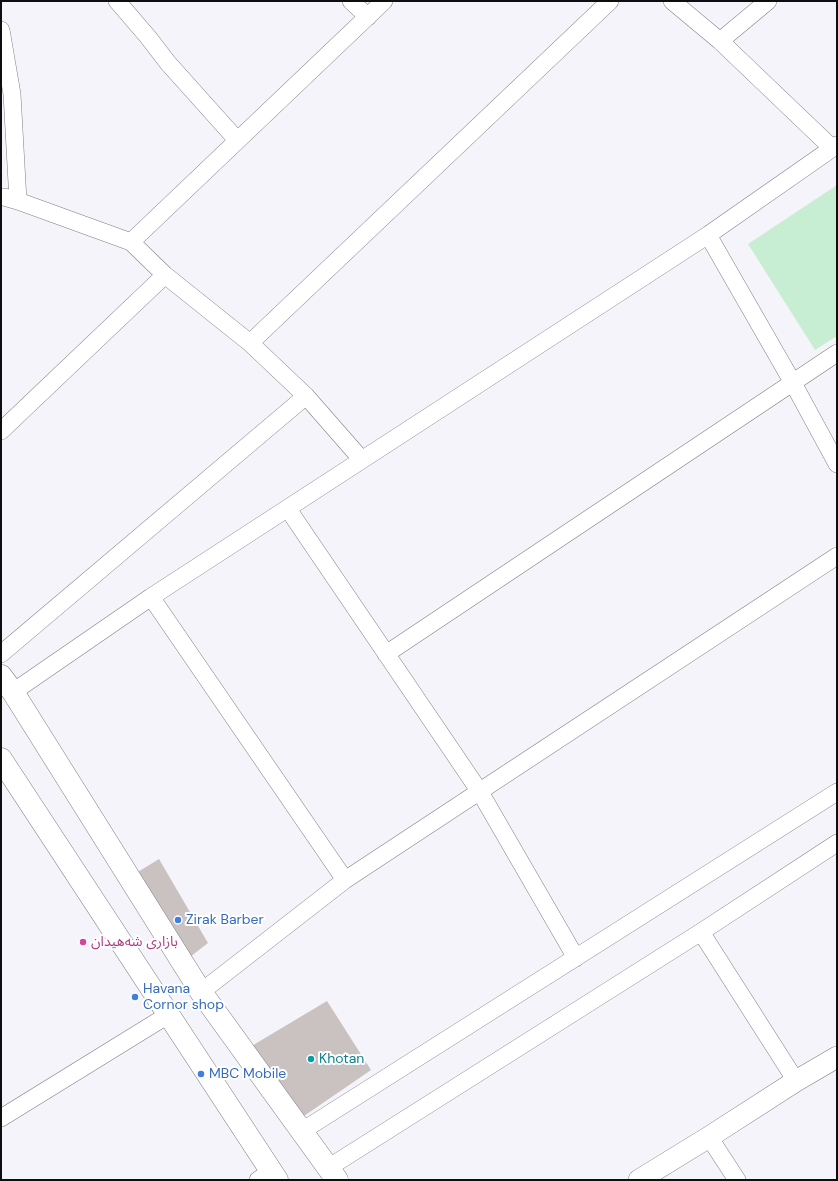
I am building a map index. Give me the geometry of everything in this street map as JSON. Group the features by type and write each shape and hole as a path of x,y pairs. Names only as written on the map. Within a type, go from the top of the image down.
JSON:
{"main road":[{"path":"7,684 201,992 332,1174"},
{"path":"1,759 168,1015 269,1177"}],"street":[{"path":"117,1 168,63 238,140"},
{"path":"351,1 368,17"},
{"path":"131,242 384,1"},
{"path":"250,343 610,1"},
{"path":"7,684 151,597 288,509 708,235 834,147 720,41 672,1"},
{"path":"720,41 768,1"},
{"path":"1,30 12,94 18,201"},
{"path":"1,197 18,201 131,242 165,275 250,343 306,396 362,460"},
{"path":"708,235 793,383 837,464"},
{"path":"1,431 165,275"},
{"path":"386,654 837,353"},
{"path":"1,654 306,396"},
{"path":"288,509 480,792 576,958"},
{"path":"201,992 345,880 837,556"},
{"path":"151,597 345,880"},
{"path":"302,1131 837,792"},
{"path":"332,1174 837,843"},
{"path":"700,932 796,1081"},
{"path":"3,1112 168,1015"},
{"path":"639,1180 710,1137 796,1081 837,1057"},
{"path":"710,1137 737,1180"}],"green space":[{"path":"837,185 837,336 815,350 748,244"}],"building":[{"name":"Zirak Barber","path":"159,859 208,943 186,960 133,875"},
{"name":"Khotan","path":"327,1001 371,1070 301,1118 250,1047"}],"place":[{"name":"Zirak Barber","path":"178,920"},
{"name":"بازاری شەهیدان","path":"83,942"},
{"name":"Havana Cornor shop","path":"135,997"},
{"name":"Khotan","path":"311,1059"},
{"name":"MBC Mobile","path":"201,1074"}]}
